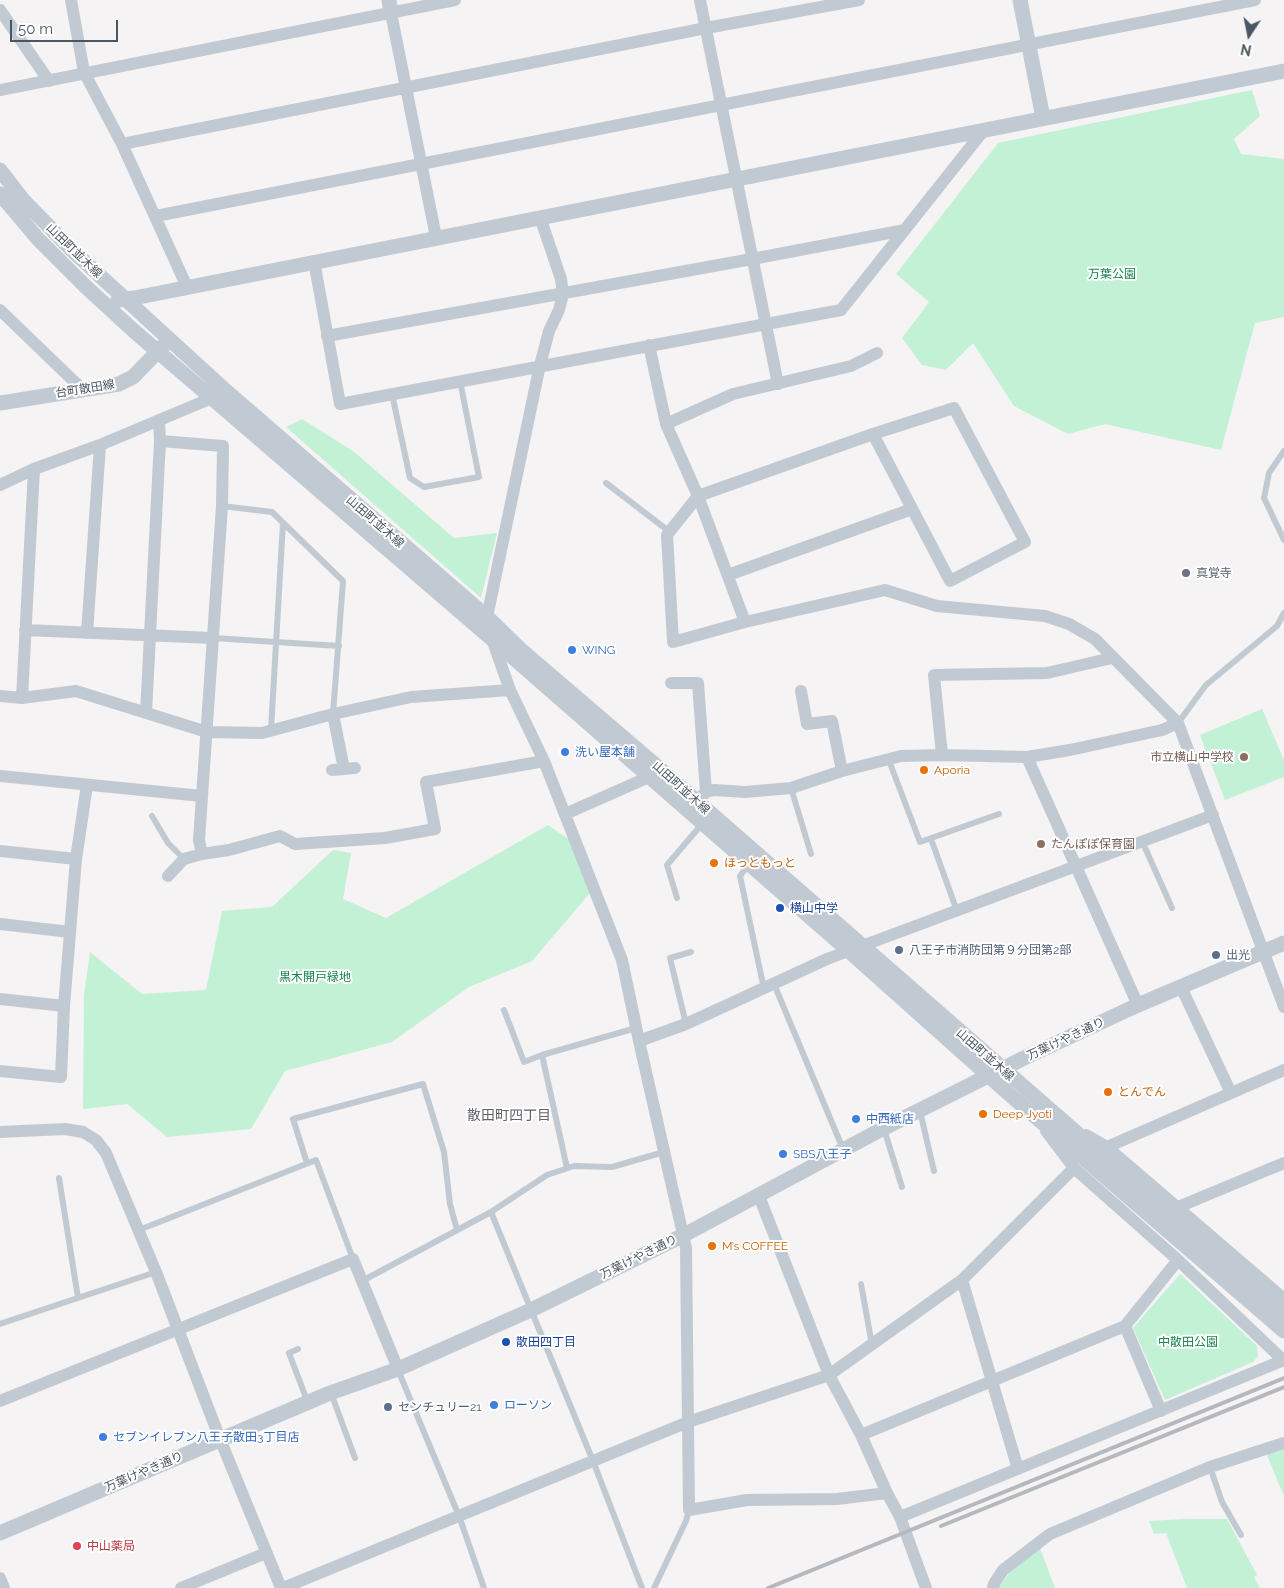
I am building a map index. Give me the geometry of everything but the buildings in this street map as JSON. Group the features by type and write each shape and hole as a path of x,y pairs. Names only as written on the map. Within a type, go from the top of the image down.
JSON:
{"street":[{"path":"71,0 84,72 122,144 187,287"},
{"path":"0,90 49,81 390,6 455,0"},
{"path":"700,0 764,324 778,384"},
{"path":"122,144 706,28 859,0"},
{"path":"1020,0 1043,118"},
{"path":"156,216 1255,0"},
{"path":"390,6 436,237"},
{"path":"0,10 49,81"},
{"path":"103,303 1284,71"},
{"path":"314,261 340,404 841,310 984,130"},
{"name":"山田町並木線","path":"0,170 24,201 124,299 226,391 492,639 654,773 696,802 995,1072 1058,1119 1284,1314"},
{"path":"2,199 24,201"},
{"name":"山田町並木線","path":"2,199 103,303 158,352 212,399 487,617 654,773"},
{"path":"540,217 563,294 559,310 549,330 540,365 487,617 492,639 510,690 544,761 622,960 686,1248 689,1510 748,1500 838,1499 887,1493"},
{"path":"327,336 752,260 905,230"},
{"path":"3,316 82,389"},
{"name":"台町散田線","path":"0,403 118,384 133,378 168,340"},
{"path":"649,345 666,424 698,496 746,622"},
{"path":"666,424 733,394 851,366 877,353"},
{"path":"0,485 212,399 226,391"},
{"path":"873,434 950,581 1025,542 954,408 873,434 698,496 667,535 673,642 746,622 885,590 937,606 1045,616 1069,624 1095,640 1178,723 1284,1007"},
{"path":"146,713 160,440 159,420"},
{"path":"160,440 223,446 222,506 199,840 202,854"},
{"path":"87,633 100,445"},
{"path":"22,698 34,470"},
{"path":"728,575 912,509"},
{"path":"25,630 213,638"},
{"path":"942,755 934,675 1047,674 1112,658"},
{"path":"671,683 698,683 696,802"},
{"path":"0,696 22,698 76,691 207,732 262,732 411,697 510,690"},
{"path":"801,691 807,724 832,721 842,771"},
{"path":"333,714 343,769"},
{"path":"696,802 714,790 745,792 791,788 842,771 900,756 1028,756 1070,750 1162,730 1178,723"},
{"path":"1028,756 1138,1005"},
{"path":"168,876 184,859 229,850 280,836 295,844 385,838 435,830 426,782 544,761"},
{"path":"565,814 654,773"},
{"path":"0,776 202,796"},
{"path":"0,1071 61,1077 64,1006 76,859 86,785"},
{"name":"山田町並木線","path":"696,802 702,824 749,864 856,948"},
{"path":"639,1041 686,1024 827,959 1213,815"},
{"path":"0,850 76,859"},
{"path":"0,924 70,932"},
{"name":"万葉けやき通り","path":"0,1533 330,1393 398,1368 531,1310 684,1235 884,1128 995,1072 1138,1005 1284,943"},
{"path":"1181,987 1231,1093"},
{"path":"0,999 64,1006"},
{"path":"1107,1147 1284,1070"},
{"name":"山田町並木線","path":"995,1072 1035,1116 1284,1331"},
{"path":"900,1516 1162,1411 1283,1360 1178,1260 1074,1168 1035,1116"},
{"path":"1058,1119 1107,1147 1284,1299"},
{"path":"0,1132 65,1129 84,1132 96,1140 106,1153 156,1272 220,1439 282,1588 688,1422 829,1375 962,1280 1074,1168"},
{"path":"1178,1207 1284,1162"},
{"path":"758,1196 829,1375 861,1435 887,1493 900,1516 926,1588"},
{"path":"0,1401 352,1260 398,1368"},
{"path":"861,1435 1125,1326 1178,1260"},
{"path":"962,1280 1018,1469"},
{"path":"1125,1326 1162,1411"},
{"path":"993,1588 1003,1570 1050,1534 1210,1467 1284,1443"},
{"path":"181,1588 266,1553"},
{"path":"0,1578 4,1588"}],"lane":[{"path":"392,394 410,478 424,487 479,477 460,381"},
{"path":"1284,451 1269,473 1264,498 1284,540"},
{"path":"606,483 670,532"},
{"path":"222,506 272,512 343,581 333,714"},
{"path":"271,730 283,522"},
{"path":"1178,723 1206,685 1277,626 1284,613"},
{"path":"213,638 339,646"},
{"path":"888,758 920,842 999,814"},
{"path":"791,788 812,854"},
{"path":"152,816 168,843 184,859"},
{"path":"677,898 667,865 702,824"},
{"path":"931,839 956,911"},
{"path":"1142,841 1172,908"},
{"path":"749,864 740,876 769,986 843,1150"},
{"path":"686,1024 670,958 691,952"},
{"path":"504,1010 524,1062 636,1028"},
{"path":"542,1055 567,1168"},
{"path":"307,1163 292,1119 423,1084 444,1152 450,1204 458,1230"},
{"path":"920,1110 934,1171"},
{"path":"884,1128 902,1187"},
{"path":"362,1280 492,1212 547,1175 574,1166 612,1167 664,1152"},
{"path":"139,1230 316,1160 352,1260"},
{"path":"59,1178 78,1298"},
{"path":"492,1212 531,1310 538,1322 642,1588"},
{"path":"0,1324 156,1272"},
{"path":"862,1284 872,1345"},
{"path":"298,1349 289,1353 308,1403"},
{"path":"398,1368 459,1516 484,1588"},
{"path":"330,1393 355,1458"},
{"path":"1210,1467 1222,1502 1241,1535"},
{"path":"654,1588 686,1521 689,1510"}],"green space":[{"name":"万葉公園","path":"1252,90 1260,116 1234,139 1241,154 1284,159 1284,317 1255,323 1221,450 1105,424 1068,434 1014,406 973,343 946,370 922,365 902,338 929,302 896,274 998,143"},
{"path":"302,419 353,451 454,538 497,533 481,598 286,427"},
{"name":"市立横山中学校","path":"1262,709 1284,760 1284,777 1225,800 1200,735"},
{"name":"黒木開戸緑地","path":"548,825 574,843 590,893 532,961 469,987 392,1042 285,1071 251,1129 167,1137 127,1104 83,1109 84,995 90,952 142,994 206,990 222,911 272,907 333,850 351,853 343,899 386,918"},
{"name":"中散田公園","path":"1180,1274 1257,1346 1258,1356 1253,1362 1165,1400 1133,1328"},
{"path":"1284,1443 1284,1496 1264,1448"},
{"path":"1227,1519 1257,1575 1254,1577 1260,1588 1187,1588 1166,1533 1154,1534 1149,1521"},
{"path":"1040,1548 1055,1588 999,1588 1010,1572"}],"railway":[{"path":"768,1588 1284,1378"},
{"path":"941,1526 1284,1387"}],"place":[{"name":"真覚寺","path":"1186,573"},
{"name":"WING","path":"572,650"},
{"name":"洗い屋本舗","path":"565,752"},
{"name":"市立横山中学校","path":"1244,757"},
{"name":"Aporia","path":"924,770"},
{"name":"たんぽぽ保育園","path":"1041,844"},
{"name":"ほっともっと","path":"714,863"},
{"name":"横山中学","path":"780,908"},
{"name":"八王子市消防団第９分団第2部","path":"899,950"},
{"name":"出光","path":"1216,955"},
{"name":"とんでん","path":"1108,1092"},
{"name":"Deep Jyoti","path":"983,1114"},
{"name":"中西紙店","path":"856,1119"},
{"name":"SBS八王子","path":"783,1154"},
{"name":"M’s COFFEE","path":"712,1246"},
{"name":"散田四丁目","path":"506,1342"},
{"name":"ローソン","path":"494,1405"},
{"name":"センチュリー21","path":"388,1407"},
{"name":"セブンイレブン八王子散田3丁目店","path":"103,1437"},
{"name":"中山薬局","path":"77,1546"}],"district":[{"name":"散田町四丁目","path":"509,1116"}]}
